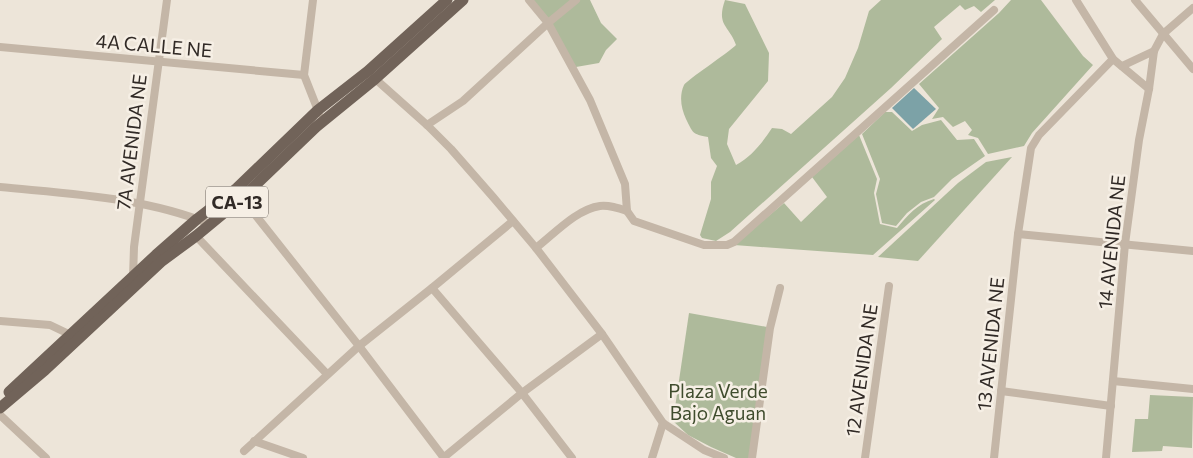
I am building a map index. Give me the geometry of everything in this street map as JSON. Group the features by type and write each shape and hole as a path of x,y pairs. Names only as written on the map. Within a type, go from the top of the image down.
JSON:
{"main road":[{"name":"CA-13","path":"133,282 196,236 242,198 325,120 447,0"},
{"name":"CA-13","path":"3,401 46,370 74,336 133,282 197,219 237,188 318,110 371,75 463,0"}],"street":[{"name":"7A AVENIDA NE","path":"133,282 134,247 166,0"},
{"path":"314,0 304,75 318,110 325,120"},
{"path":"529,0 548,23 590,100 625,184 627,211 634,221 695,242 715,246 734,242 994,10"},
{"path":"428,125 462,101 576,0"},
{"path":"1076,0 1113,59 1149,89"},
{"path":"1134,0 1193,69"},
{"path":"1163,34 1193,8"},
{"name":"14 AVENIDA NE","path":"1106,458 1125,244 1139,140 1154,51 1163,34"},
{"name":"4A CALLE NE","path":"0,47 304,75"},
{"path":"1122,66 1154,51"},
{"name":"13 AVENIDA NE","path":"994,458 1018,234 1031,148 1039,135 1113,59"},
{"path":"371,75 428,125 474,174 536,248 602,334 663,423 704,450 724,458"},
{"path":"0,187 72,194 140,204 210,224"},
{"path":"242,198 359,346 443,458 522,393 602,334"},
{"path":"536,248 579,213 600,206 614,207 627,211"},
{"path":"244,451 359,346 513,221"},
{"path":"1018,234 1193,251"},
{"path":"196,236 327,374"},
{"name":"12 AVENIDA NE","path":"865,458 889,286"},
{"path":"432,288 522,393 572,458"},
{"path":"752,458 770,328 780,288"},
{"path":"0,321 50,325 74,336"},
{"path":"1113,381 1193,389"},
{"path":"1001,391 1111,406"},
{"path":"0,415 46,458"},
{"path":"652,458 663,423"},
{"path":"254,441 303,458"}],"green space":[{"path":"532,0 590,0 601,23 617,39 606,50 599,63 576,67"},
{"path":"725,0 745,4 769,53 768,81 729,129 727,144 736,165 756,149 772,128 782,129 791,134 832,97 845,78 858,48 869,11 881,0 995,0 981,12 974,6 965,10 960,5 934,27 942,39 891,88 730,232 716,241 702,238 700,235 711,199 711,182 717,166 711,158 708,137 696,134 690,127 683,111 681,98 682,89 687,82 736,45 724,25 722,15"},
{"path":"1011,0 1041,0 1083,56 1093,65 1032,133 1024,146 988,154 978,138 968,135 972,130 965,121 953,127 943,117 932,119 939,108 919,84 999,13"},
{"path":"885,112 892,112 912,131 922,125 941,120 957,140 974,139 985,156 952,179 934,197 921,202 907,213 896,226 882,223 876,194 880,179 862,134"},
{"path":"859,135 877,179 874,193 880,224 897,228 918,207 928,201 935,200 873,255 734,245 784,203 801,222 827,197 812,177"},
{"path":"1012,157 918,261 878,257 958,183 986,162"},
{"name":"Plaza Verde Bajo Aguan","path":"689,313 767,327 753,458 736,458 711,447 688,435 673,421"},
{"path":"1150,395 1193,397 1192,448 1163,446 1162,451 1132,452 1135,419 1148,419"}],"water":[{"path":"914,88 936,109 913,129 892,108"}]}
